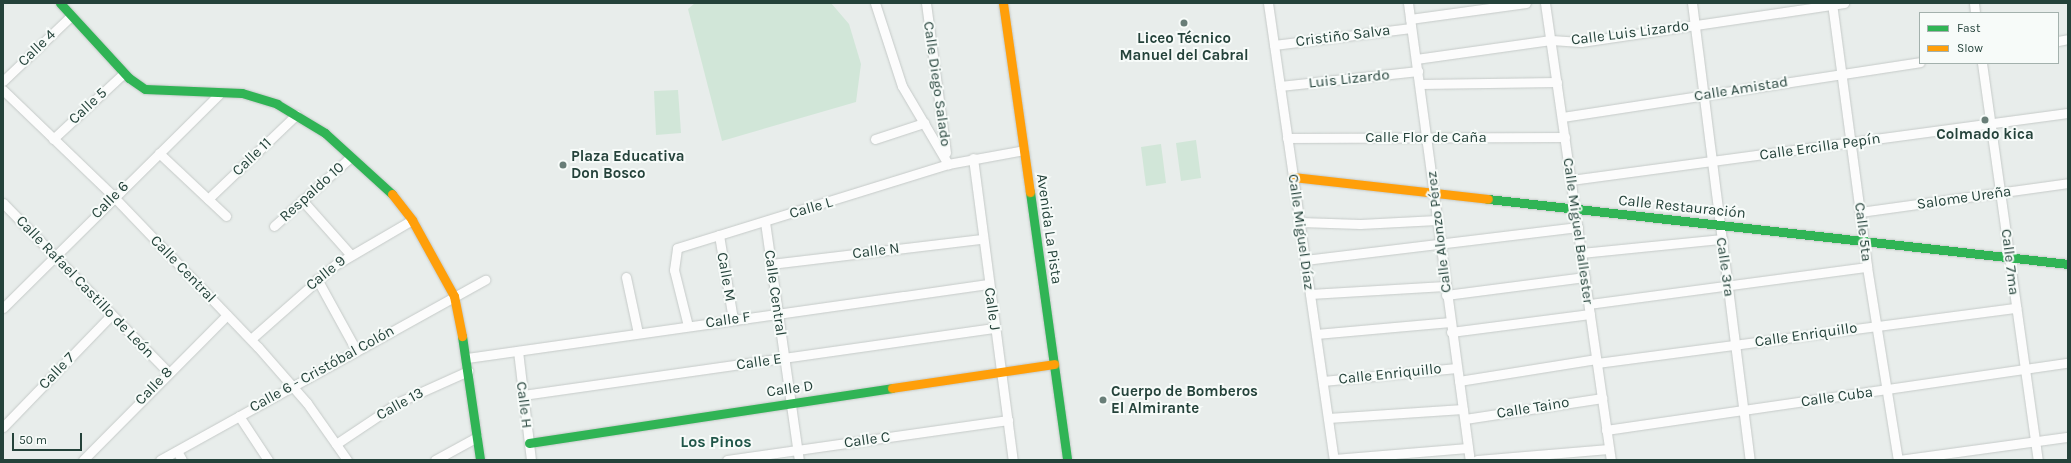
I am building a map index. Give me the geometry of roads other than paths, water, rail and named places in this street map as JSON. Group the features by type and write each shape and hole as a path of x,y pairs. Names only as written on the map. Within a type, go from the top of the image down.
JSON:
{"street":[{"path":"60,3 124,73 145,89 203,90 218,95 242,93 277,104 325,133 390,192 412,220 454,296 467,358 480,460"},
{"path":"875,3 902,86 948,164"},
{"name":"Calle Diego Salado","path":"926,3 948,164"},
{"name":"Avenida La Pista","path":"1003,3 1067,460"},
{"name":"Calle Miguel Díaz","path":"1268,3 1334,459"},
{"name":"Calle Alonzo Pérez","path":"1408,3 1420,84 1451,332 1470,460"},
{"name":"Cristiño Salva","path":"1274,45 1526,3"},
{"name":"Calle Miguel Ballester","path":"1546,3 1574,209 1578,227 1611,460"},
{"name":"Calle 3ra","path":"1692,3 1750,460"},
{"name":"Calle Luis Lizardo","path":"1416,58 1551,40 1581,42 1694,24 1844,3"},
{"name":"Calle 5ta","path":"1832,4 1867,267 1899,460"},
{"name":"Calle 4","path":"3,81 71,16"},
{"name":"Calle Amistad","path":"1562,117 1919,62"},
{"name":"Calle 7ma","path":"1982,64 2038,460"},
{"name":"Luis Lizardo","path":"1280,86 1418,71"},
{"name":"Calle 5","path":"53,139 124,73"},
{"path":"1420,84 1557,82"},
{"name":"Calle Central","path":"3,90 113,196 250,339 292,386 347,460"},
{"name":"Calle 6","path":"3,308 113,196 218,95"},
{"name":"Calle Ercilla Pepín","path":"1571,180 2068,113"},
{"name":"Calle 11","path":"208,199 296,115"},
{"path":"875,139 924,123"},
{"name":"Calle Flor de Caña","path":"1287,138 1427,139 1565,137"},
{"name":"Calle L","path":"688,326 673,257 677,248 765,222 948,164 1024,150"},
{"path":"159,153 226,216"},
{"name":"Respaldo 10","path":"274,226 351,157"},
{"name":"Calle J","path":"974,158 982,239 1013,460"},
{"name":"Calle Restauración","path":"1293,177 2068,264"},
{"name":"Salome Ureña","path":"1860,212 2068,183"},
{"path":"302,200 350,254"},
{"name":"Calle Rafael Castillo de León","path":"3,203 168,372"},
{"name":"Calle 9","path":"250,339 317,279 350,254 412,220"},
{"path":"1300,222 1360,224 1437,220"},
{"name":"Calle Central","path":"765,222 799,460"},
{"path":"1305,260 1578,227"},
{"name":"Calle M","path":"719,235 733,320"},
{"name":"Calle N","path":"771,264 982,239"},
{"path":"1581,253 1722,239"},
{"path":"1588,304 1867,267"},
{"path":"626,277 638,333"},
{"path":"1310,294 1446,290 1585,277"},
{"path":"317,279 356,350"},
{"name":"Calle 6 - Cristóbal Colón","path":"160,460 356,350 485,280"},
{"name":"Calle F","path":"467,358 988,284"},
{"name":"Calle Enriquillo","path":"1458,381 1597,361 1735,345 1877,325 2016,308"},
{"path":"1451,332 1590,314"},
{"name":"Calle 7","path":"3,427 111,315"},
{"name":"Calle 8","path":"83,460 168,372 227,315"},
{"path":"1316,334 1450,322"},
{"name":"Calle E","path":"523,395 994,328"},
{"name":"Calle H","path":"518,351 531,460"},
{"name":"Calle Cuba","path":"1606,430 2068,363"},
{"name":"Calle D","path":"529,443 1054,364"},
{"name":"Calle Enriquillo","path":"1323,381 1456,368"},
{"name":"Calle 13","path":"336,444 399,402 468,371"},
{"name":"Calle Taino","path":"1464,419 1602,398"},
{"path":"1328,418 1463,409"},
{"path":"239,416 268,460"},
{"name":"Calle C","path":"727,460 1008,420"},
{"path":"1899,460 2068,436"},
{"path":"435,460 477,437"},
{"path":"1334,459 1468,448"},
{"path":"1477,460 1609,449"},
{"path":"177,451 182,460"}],"place":[{"name":"Liceo Técnico Manuel del Cabral","path":"1184,23"},
{"name":"Colmado kica","path":"1985,120"},
{"name":"Plaza Educativa Don Bosco","path":"563,165"},
{"name":"Cuerpo de Bomberos El Almirante","path":"1103,400"}],"district":[{"name":"Los Pinos","path":"716,442"}]}
